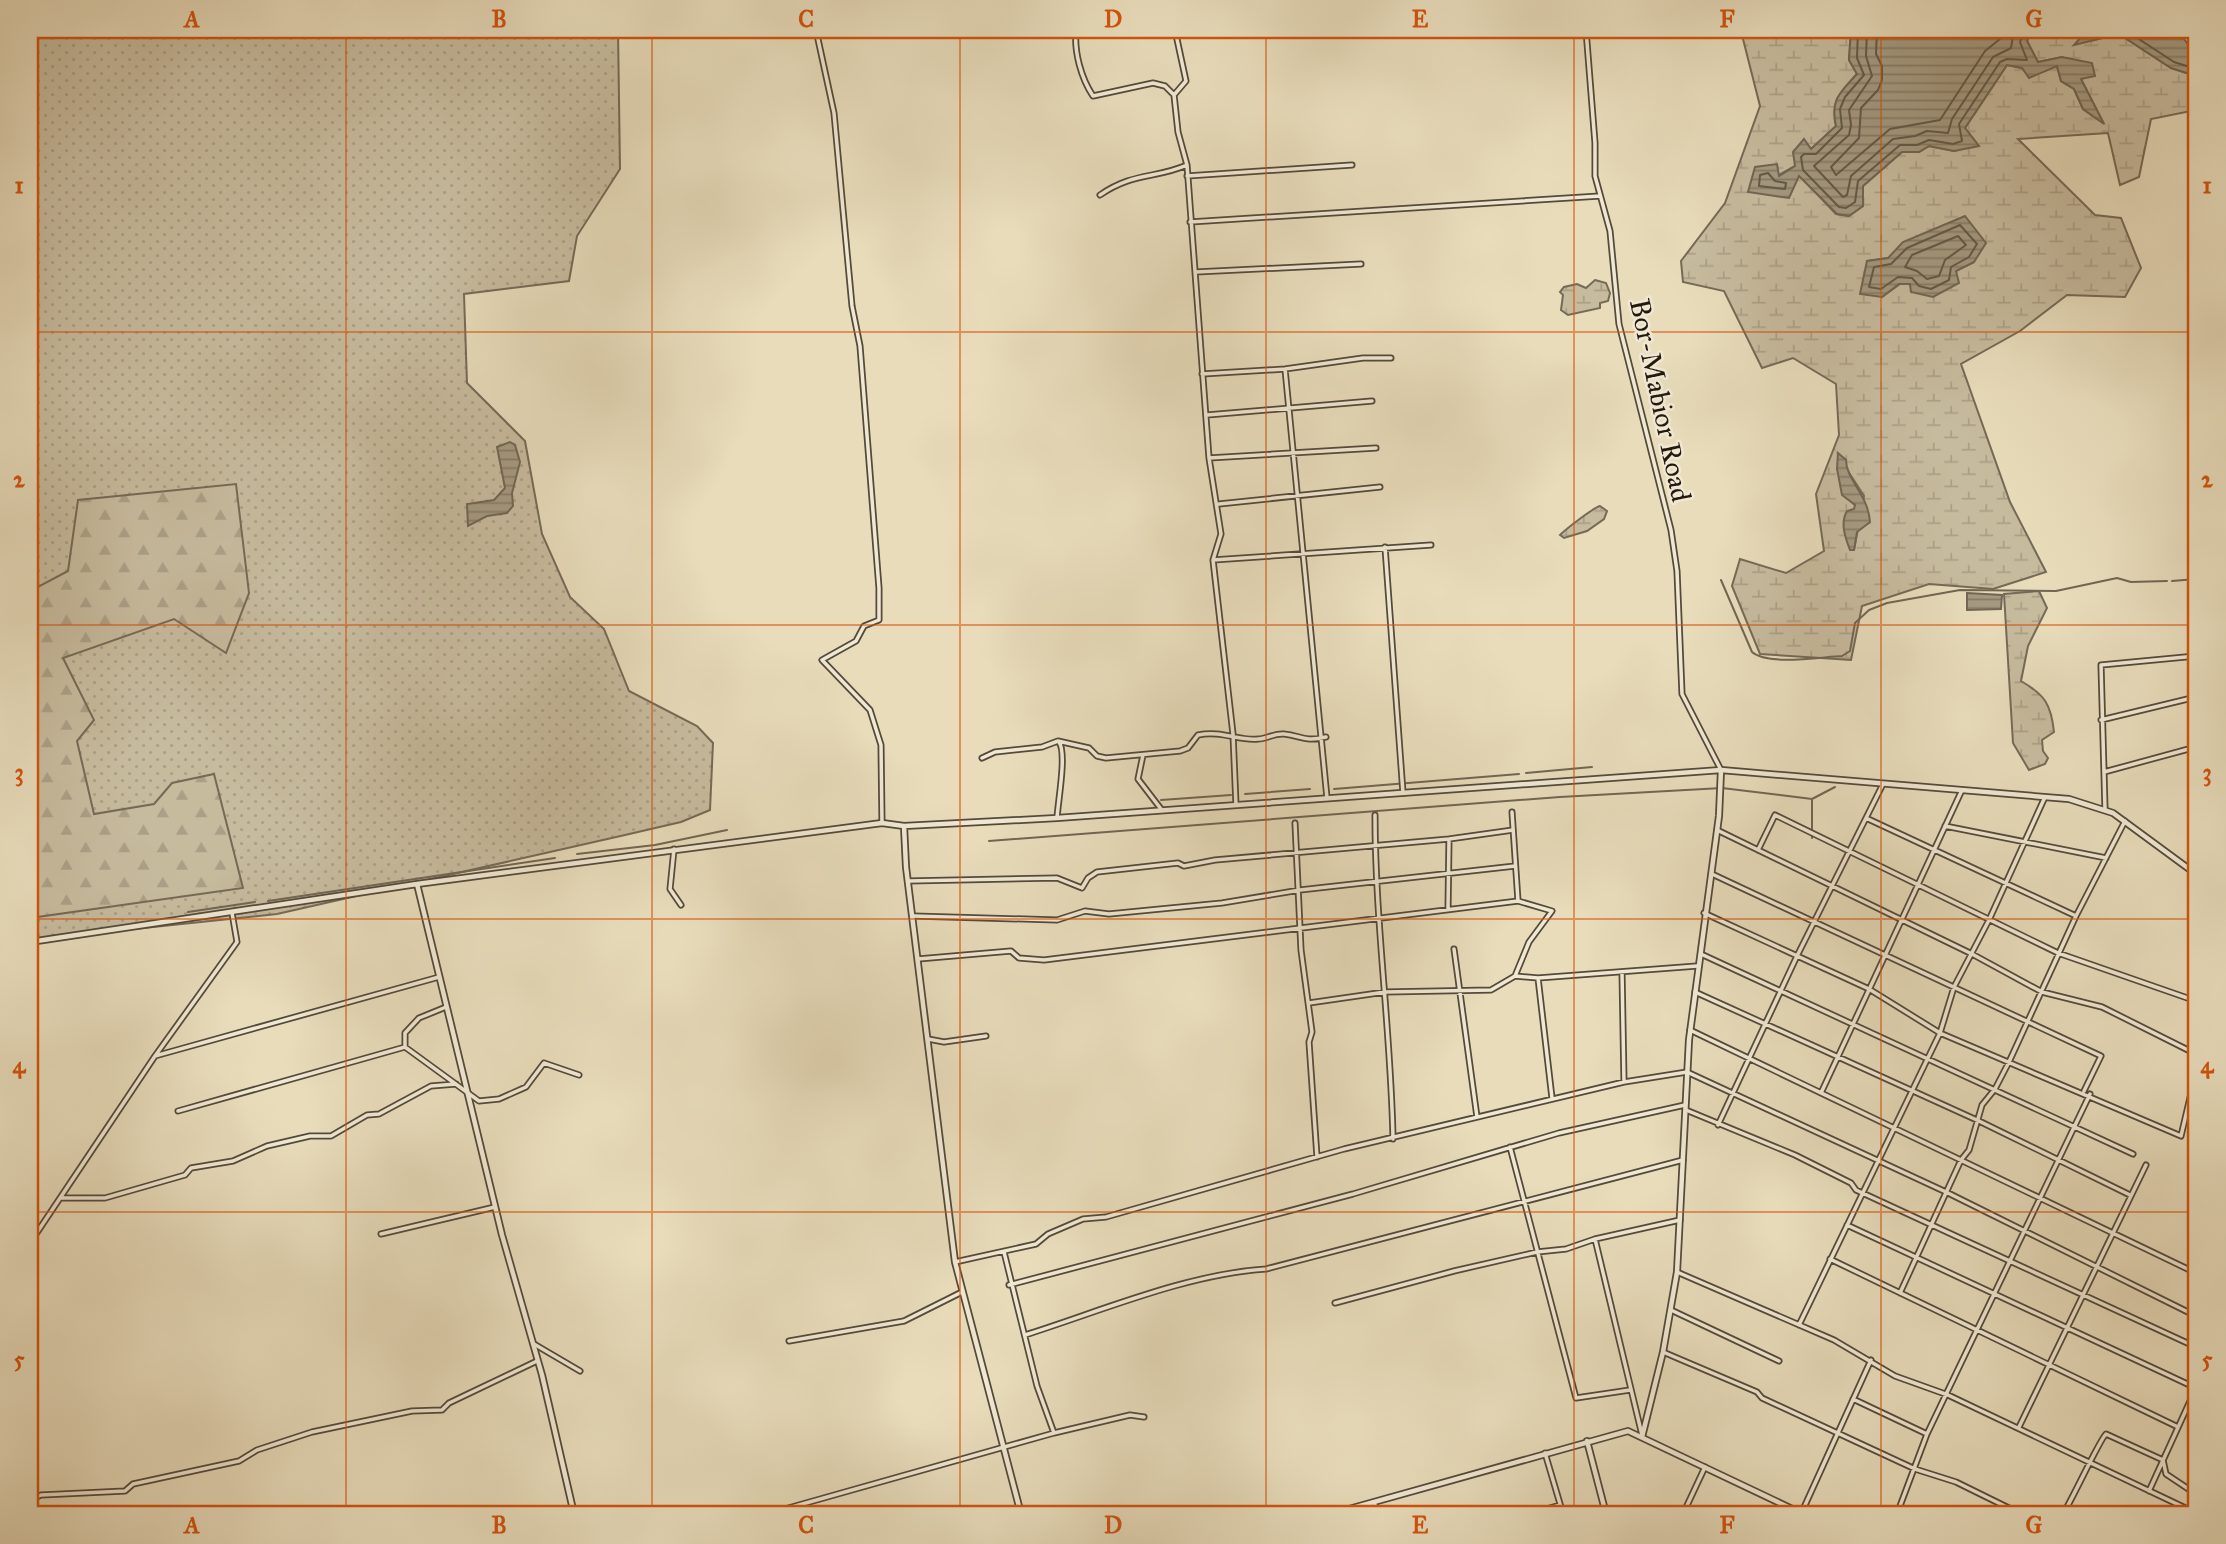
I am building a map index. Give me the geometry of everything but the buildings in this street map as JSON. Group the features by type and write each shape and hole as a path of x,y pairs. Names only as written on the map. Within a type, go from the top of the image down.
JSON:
{"street":[{"path":"816,30 834,113 852,306 860,346 879,588 879,620 860,629 856,641 822,660 859,702 870,710 881,745 882,823"},
{"path":"1076,30 1077,52 1084,83 1093,96 1153,83 1165,86 1174,95 1178,132 1187,165 1209,458 1221,534 1213,560 1233,734 1236,805"},
{"path":"1174,95 1186,81 1175,30"},
{"name":"Bor-Mabior Road","path":"1587,30 1595,143 1593,160 1610,231 1619,324 1671,530 1677,571 1682,694 1721,770"},
{"path":"1100,195 1138,176 1168,172 1187,165"},
{"path":"1188,176 1352,165"},
{"path":"1190,222 1600,196"},
{"path":"1196,272 1361,264"},
{"path":"1202,374 1284,369 1363,358 1391,358"},
{"path":"1284,369 1295,454 1301,553 1327,799"},
{"path":"1206,415 1372,401"},
{"path":"1209,458 1376,448"},
{"path":"1218,504 1380,487"},
{"path":"1213,560 1431,545"},
{"path":"1385,547 1403,793"},
{"path":"2105,809 2101,665 2196,656"},
{"path":"2101,720 2196,698"},
{"path":"982,758 995,752 1042,747 1058,741 1089,748 1097,756 1106,758 1188,748 1198,735 1233,734 1252,739 1287,734 1296,739 1326,737"},
{"path":"1057,818 1059,776 1064,763 1063,747 1058,741"},
{"path":"2104,772 2196,747"},
{"path":"1143,755 1139,779 1161,809"},
{"path":"1642,1437 1663,1352 1677,1272 1690,1030 1717,830 1721,770"},
{"path":"30,942 417,884 882,823 904,826 1057,818 1721,770 2046,796 2105,809 2196,874"},
{"path":"1718,1125 1780,991 1883,784"},
{"path":"1821,1093 1962,790"},
{"path":"1799,1325 1925,1057 1940,1032 1954,987 1989,920 2046,796"},
{"path":"1512,812 1518,901"},
{"path":"1375,815 1377,917 1385,992 1393,1139"},
{"path":"1758,850 1775,815 2058,953 2196,1001"},
{"path":"1866,818 2076,916"},
{"path":"1900,1293 1930,1224 1961,1160 1969,1150 1982,1105 1995,1089 2009,1062 2058,953 2125,821"},
{"path":"1295,824 1301,950 1309,1003 1317,1157"},
{"path":"904,826 908,881 956,1262 1021,1514"},
{"path":"1945,826 2106,858"},
{"path":"908,881 1057,878 1082,888 1088,878 1097,872 1178,863 1184,866 1297,851 1449,839 1513,830"},
{"path":"1717,830 1972,954 2042,992 2102,1007 2196,1054"},
{"path":"1448,909 1449,839"},
{"path":"674,849 670,888 681,905"},
{"path":"913,916 1057,920 1085,911 1110,914 1208,905 1300,890 1449,876 1515,866"},
{"path":"1710,874 2101,1056 2083,1092"},
{"path":"417,884 495,1207 533,1344 574,1514"},
{"path":"918,959 1011,951 1019,958 1044,960 1518,901 1552,911 1529,942 1515,976"},
{"path":"30,1243 155,1056 237,942 232,913"},
{"path":"1704,913 1869,989 1940,1032 2090,1094 2182,1136 2196,1072"},
{"path":"1454,949 1477,1117"},
{"path":"1699,953 2133,1154"},
{"path":"1309,1003 1385,992 1458,988 1491,990 1515,976 1538,978 1697,966"},
{"path":"1622,971 1624,1082"},
{"path":"155,1056 439,977"},
{"path":"1538,978 1552,1099"},
{"path":"1694,992 1979,1121 2130,1195"},
{"path":"405,1047 405,1033 419,1018 446,1007"},
{"path":"1690,1030 2196,1273"},
{"path":"928,1039 944,1042 986,1036"},
{"path":"405,1047 483,1102 507,1096 526,1087 544,1063 579,1075"},
{"path":"178,1111 405,1047"},
{"path":"956,1262 1037,1244 1048,1234 1083,1219 1106,1217 1317,1157 1624,1082 1687,1072 1946,1192 2196,1316"},
{"path":"61,1198 105,1198 186,1175 191,1168 233,1161 267,1146 310,1136 331,1136 367,1115 379,1114 431,1086 456,1084"},
{"path":"1897,1514 1927,1434 2090,1094"},
{"path":"2190,1097 2196,1100"},
{"path":"1009,1285 1353,1194 1510,1147 1685,1107 1718,1125 1795,1155 1851,1183 1862,1193 2196,1347"},
{"path":"1510,1147 1576,1398 1630,1390"},
{"path":"1025,1335 1199,1280 1236,1271 1266,1269 1683,1160"},
{"path":"2018,1428 2146,1165"},
{"path":"381,1234 495,1207"},
{"path":"1335,1303 1537,1252 1566,1249 1595,1239 1680,1220"},
{"path":"1847,1225 2196,1387 2149,1491"},
{"path":"1595,1239 1642,1437"},
{"path":"1004,1252 1009,1285 1037,1386 1054,1433"},
{"path":"1830,1259 2178,1427"},
{"path":"1677,1272 1799,1325 1871,1360 1904,1380 1948,1395 2196,1513"},
{"path":"789,1341 904,1321 962,1292"},
{"path":"1669,1309 1779,1361"},
{"path":"533,1344 580,1371"},
{"path":"1663,1352 1757,1392 1762,1398 1915,1469 1956,1482 2021,1514"},
{"path":"1331,1514 1628,1431 1802,1514 1871,1360"},
{"path":"30,1500 41,1495 125,1491 133,1484 239,1461 257,1450 312,1432 412,1411 442,1410 449,1403 537,1361"},
{"path":"1853,1399 1927,1434"},
{"path":"766,1514 1054,1433 1130,1415 1144,1417"},
{"path":"2063,1514 2091,1464 2099,1441 2106,1434 2163,1461"},
{"path":"1587,1441 1606,1514"},
{"path":"1545,1453 1563,1514"},
{"path":"2163,1461 2166,1474 2196,1494"},
{"path":"1683,1514 1704,1467"},
{"path":"1374,1503 1378,1514"},
{"path":"1529,1514 1561,1505"}],"green space":[{"path":"30,30 618,30 620,169 577,236 569,281 464,294 467,383 525,441 542,534 570,597 604,629 629,691 697,726 713,743 710,810 681,822 277,914 30,940"},
{"path":"1731,30 1851,30 1849,60 1857,74 1838,97 1834,110 1836,126 1811,149 1804,140 1795,166 1748,192 1799,175 1836,214 1849,216 1863,206 1863,186 1902,152 1919,152 1929,146 1954,151 1978,145 1965,128 2007,65 2022,68 2057,66 2061,81 2074,89 2083,109 2103,122 2081,79 2062,57 2038,62 2027,41 2032,30 2105,30 2083,35 2076,44 2119,34 2171,68 2196,76 2196,110 2151,119 2139,177 2120,185 2108,133 2018,139 2095,215 2121,218 2141,268 2125,297 2067,295 2020,331 1961,364 2010,502 2046,572 1993,589 1929,584 1862,606 1851,660 1760,654 1732,586 1740,559 1786,573 1824,551 1816,494 1839,435 1836,384 1793,358 1762,368 1724,291 1683,282 1681,261 1725,203 1760,106 1743,39","holes":["1888,258 1974,262 1912,292 1910,284 1900,284 1882,297 1867,261","1838,454 1846,460 1846,468 1864,496 1854,550 1855,505 1849,498"]},
{"path":"1595,280 1606,283 1610,293 1608,301 1600,303 1600,308 1568,315 1561,310 1563,295 1560,292 1564,287 1577,284 1586,288"},
{"path":"236,484 249,593 226,653 174,619 63,658 94,720 77,741 94,814 154,804 172,783 214,774 243,888 30,918 30,591 68,571 78,500"},
{"path":"1600,506 1607,511 1604,519 1587,531 1564,538 1560,535 1586,514"},
{"path":"2039,591 2047,608 2028,646 2021,681 2036,691 2049,707 2054,732 2042,740 2043,751 2048,758 2045,764 2029,770 2013,743 2004,594"}],"water":[{"path":"1851,30 2032,30 2027,41 2038,62 2062,57 2092,63 2095,76 2081,79 2104,124 2083,109 2074,89 2061,81 2057,66 2029,78 2022,68 2007,65 1965,128 1979,146 1954,151 1929,146 1919,152 1902,152 1863,186 1863,206 1849,216 1837,214 1799,176 1789,198 1748,192 1755,167 1777,164 1779,176 1795,166 1793,152 1804,139 1811,149 1836,126 1834,109 1838,97 1857,74 1849,60"},
{"path":"2105,30 2160,30 2167,36 2169,30 2177,30 2191,48 2196,46 2196,76 2171,68 2119,34 2074,45 2083,35"},
{"path":"1965,216 1986,243 1974,262 1956,271 1959,283 1933,297 1911,292 1910,284 1899,284 1882,297 1860,294 1867,261 1888,258 1903,242"},
{"path":"510,442 515,445 520,462 512,493 513,506 507,513 487,516 468,526 467,504 494,500 505,488 497,447"},
{"path":"1838,453 1846,460 1849,474 1862,495 1870,522 1857,532 1854,550 1850,550 1844,525 1847,511 1854,509 1855,505 1842,495 1837,469"},
{"path":"1967,593 2002,595 2001,609 1967,610"}],"waterway":[{"path":"1721,580 1752,652 1770,659 1782,660 1842,656 1850,651 1855,623 1869,610 1887,603 1960,590 2056,591 2117,578 2131,582 2167,581"},
{"path":"2172,581 2196,579"},
{"path":"1526,773 1592,767"},
{"path":"1334,789 1519,774"},
{"path":"989,841 1560,797 1722,788 1812,799 1835,787"},
{"path":"1245,794 1310,789"},
{"path":"1161,800 1231,795"},
{"path":"1812,800 1812,838"},
{"path":"577,854 655,845 727,830"},
{"path":"268,901 555,858"},
{"path":"188,912 255,902"}]}
